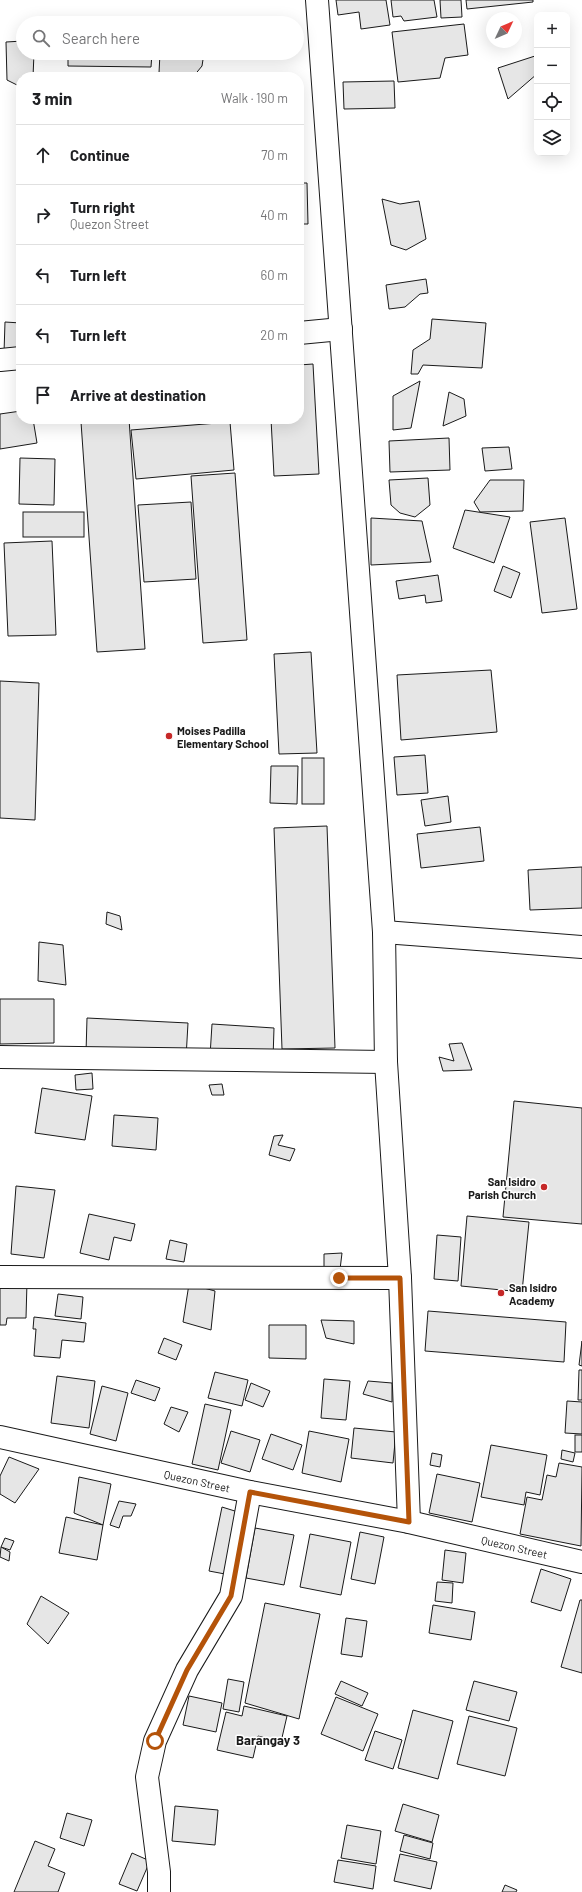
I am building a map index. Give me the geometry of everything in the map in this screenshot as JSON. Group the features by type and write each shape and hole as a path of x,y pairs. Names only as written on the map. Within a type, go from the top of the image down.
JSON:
{"street":[{"path":"318,0 340,329 384,932 386,1062 400,1278 409,1522"},
{"path":"304,332 340,329"},
{"path":"0,360 16,358"},
{"path":"384,932 582,947"},
{"path":"0,1056 386,1062"},
{"path":"0,1278 400,1278"},
{"name":"Quezon Street","path":"0,1437 250,1492 409,1522 582,1562"},
{"path":"159,1892 159,1872 147,1777 155,1741 187,1670 231,1596 250,1492"}],"building":[{"path":"336,0 386,0 390,25 361,29 359,12 338,15"},
{"path":"391,0 434,0 437,17 404,21 401,16 393,17"},
{"path":"440,0 461,0 462,17 441,18"},
{"path":"466,0 533,0 533,2 467,9"},
{"path":"464,24 468,55 445,58 440,78 398,82 392,32"},
{"path":"16,41 16,60 34,60 33,72 16,72 16,84 7,80 6,42"},
{"path":"534,56 534,77 508,99 498,68"},
{"path":"68,60 152,60 151,67 68,66"},
{"path":"160,60 203,60 202,66 197,72 159,72"},
{"path":"394,81 395,108 344,109 343,82"},
{"path":"304,183 307,183 308,224 304,224"},
{"path":"382,199 400,204 419,201 426,239 406,250 391,245"},
{"path":"426,279 428,293 420,294 405,307 389,309 386,285"},
{"path":"432,319 486,323 482,368 423,365 418,374 411,374 413,350 430,339"},
{"path":"5,322 16,323 16,353 4,353"},
{"path":"313,364 319,474 274,476 271,424 304,424 304,365"},
{"path":"420,381 411,428 393,430 393,396"},
{"path":"449,392 464,399 466,416 443,426"},
{"path":"16,412 16,424 34,424 37,443 0,449 0,414"},
{"path":"81,424 129,424 145,649 97,652"},
{"path":"205,424 230,424 234,470 136,479 131,430"},
{"path":"449,438 450,470 390,472 389,441"},
{"path":"509,447 512,469 485,471 482,448"},
{"path":"20,458 55,459 54,505 19,504"},
{"path":"235,473 247,640 203,643 191,476"},
{"path":"428,478 430,505 415,517 400,513 391,505 389,480"},
{"path":"490,480 524,480 523,511 480,512 474,502"},
{"path":"191,502 196,579 144,582 138,505"},
{"path":"465,510 510,517 494,563 453,548"},
{"path":"23,512 84,512 84,537 23,537"},
{"path":"371,518 422,521 431,562 371,565"},
{"path":"565,518 577,609 542,613 530,522"},
{"path":"52,541 56,635 8,636 4,543"},
{"path":"503,566 520,573 511,598 494,591"},
{"path":"438,575 442,601 426,603 425,595 399,599 396,581"},
{"path":"311,652 317,753 279,754 274,654"},
{"path":"491,670 497,732 401,740 397,675"},
{"path":"0,681 39,683 35,820 0,818"},
{"path":"425,755 428,793 397,795 394,757"},
{"path":"302,758 324,758 324,804 302,804"},
{"path":"271,766 298,766 297,804 270,803"},
{"path":"448,796 451,822 425,826 421,800"},
{"path":"327,826 335,1048 282,1049 274,828"},
{"path":"480,827 484,861 421,868 417,834"},
{"path":"582,867 582,908 530,910 528,870"},
{"path":"107,912 120,916 122,930 106,924"},
{"path":"39,942 63,945 66,985 38,981"},
{"path":"0,999 54,999 54,1043 0,1044"},
{"path":"87,1018 188,1023 186,1058 86,1053"},
{"path":"212,1024 274,1028 273,1059 210,1056"},
{"path":"462,1043 472,1070 443,1071 439,1057 454,1061 449,1044"},
{"path":"92,1073 93,1089 76,1090 75,1075"},
{"path":"222,1084 224,1095 212,1095 209,1085"},
{"path":"42,1088 92,1096 85,1140 35,1133"},
{"name":"San Isidro Parish Church","path":"514,1101 582,1108 582,1224 503,1217"},
{"path":"114,1115 158,1118 156,1150 112,1146"},
{"path":"283,1135 278,1145 295,1149 290,1161 269,1155 274,1136"},
{"path":"16,1186 55,1190 44,1258 11,1254"},
{"path":"89,1214 135,1224 131,1241 114,1237 109,1260 80,1253"},
{"path":"467,1216 529,1222 522,1292 461,1286"},
{"path":"437,1235 461,1237 458,1281 434,1279"},
{"path":"170,1240 187,1244 184,1262 166,1259"},
{"path":"342,1253 339,1278 324,1269 324,1254"},
{"path":"0,1281 27,1282 26,1318 7,1318 6,1325 0,1325"},
{"path":"189,1284 215,1291 211,1330 183,1322"},
{"path":"58,1294 83,1297 81,1319 55,1316"},
{"path":"428,1311 566,1322 564,1362 425,1351"},
{"path":"34,1317 86,1323 84,1342 62,1340 60,1358 34,1356 36,1329 33,1329"},
{"path":"321,1320 354,1321 354,1344 326,1338"},
{"path":"269,1325 306,1325 306,1359 269,1358"},
{"path":"164,1338 182,1345 176,1360 158,1353"},
{"path":"582,1341 582,1366 579,1365"},
{"path":"579,1370 582,1370 582,1400 578,1400"},
{"path":"215,1372 248,1380 242,1406 208,1398"},
{"path":"57,1376 95,1381 89,1428 51,1423"},
{"path":"324,1379 350,1381 346,1420 321,1418"},
{"path":"136,1380 160,1388 155,1401 131,1393"},
{"path":"368,1381 392,1383 392,1402 363,1394"},
{"path":"251,1383 270,1391 263,1407 245,1400"},
{"path":"102,1386 128,1393 116,1441 90,1434"},
{"path":"567,1401 582,1402 582,1434 565,1433"},
{"path":"205,1404 231,1410 218,1470 192,1464"},
{"path":"171,1407 188,1412 179,1432 164,1424"},
{"path":"354,1428 396,1432 393,1463 351,1458"},
{"path":"231,1431 260,1440 250,1472 221,1463"},
{"path":"309,1431 349,1439 341,1482 302,1473"},
{"path":"271,1434 302,1445 293,1470 262,1459"},
{"path":"575,1435 582,1435 582,1452 575,1452"},
{"path":"491,1445 547,1455 540,1495 526,1492 524,1505 481,1497"},
{"path":"562,1450 575,1453 573,1462 561,1459"},
{"path":"432,1453 442,1455 440,1467 430,1465"},
{"path":"9,1457 39,1469 15,1503 0,1494 0,1476"},
{"path":"559,1463 582,1467 581,1546 520,1534 527,1497 542,1500 547,1475 556,1477"},
{"path":"437,1474 480,1483 472,1522 429,1513"},
{"path":"79,1477 111,1484 103,1525 74,1513"},
{"path":"119,1501 136,1504 131,1516 123,1516 119,1528 110,1525"},
{"path":"222,1507 238,1512 225,1574 209,1571"},
{"path":"66,1517 103,1525 97,1560 59,1553"},
{"path":"255,1528 294,1535 284,1585 246,1578"},
{"path":"360,1532 384,1537 375,1584 351,1579"},
{"path":"310,1534 351,1542 341,1595 300,1587"},
{"path":"5,1538 14,1541 10,1550 1,1547"},
{"path":"1,1547 10,1552 9,1561 0,1557"},
{"path":"445,1550 466,1553 463,1583 442,1580"},
{"path":"541,1569 571,1579 561,1611 531,1602"},
{"path":"437,1582 453,1583 452,1603 435,1601"},
{"path":"41,1596 69,1613 48,1644 27,1624"},
{"path":"580,1600 582,1600 582,1673 561,1667"},
{"path":"265,1603 320,1614 299,1719 245,1703"},
{"path":"433,1605 475,1612 471,1640 429,1633"},
{"path":"346,1618 367,1621 362,1657 341,1654"},
{"path":"228,1679 244,1682 239,1712 223,1709"},
{"path":"341,1681 368,1693 362,1706 335,1694"},
{"path":"474,1681 517,1692 509,1721 466,1710"},
{"path":"189,1696 222,1703 216,1732 183,1725"},
{"path":"336,1697 378,1714 363,1751 321,1734"},
{"path":"244,1706 287,1716 281,1742 258,1736 253,1758 217,1750 226,1712 242,1716"},
{"path":"413,1710 453,1721 438,1779 398,1768"},
{"path":"469,1716 517,1728 505,1776 457,1764"},
{"path":"375,1731 402,1740 393,1769 365,1760"},
{"path":"403,1804 439,1815 432,1842 395,1831"},
{"path":"175,1806 218,1810 215,1845 172,1841"},
{"path":"67,1813 92,1820 84,1846 60,1838"},
{"path":"347,1825 381,1831 376,1864 341,1858"},
{"path":"404,1835 433,1843 430,1859 400,1851"},
{"path":"35,1841 55,1849 48,1866 65,1873 58,1892 14,1892"},
{"path":"132,1853 150,1861 137,1891 119,1884"},
{"path":"400,1854 437,1862 431,1889 394,1881"},
{"path":"338,1860 376,1866 373,1889 334,1882"},
{"path":"505,1885 517,1890 516,1892 502,1892"}],"place":[{"name":"Moises Padilla Elementary School","path":"169,736"},
{"name":"San Isidro Parish Church","path":"544,1187"},
{"name":"San Isidro Academy","path":"501,1293"}],"district":[{"name":"Barangay 3","path":"268,1740"}],"route":[{"path":"155,1741 187,1670 231,1596 250,1492 409,1522 400,1278 339,1278"}]}
